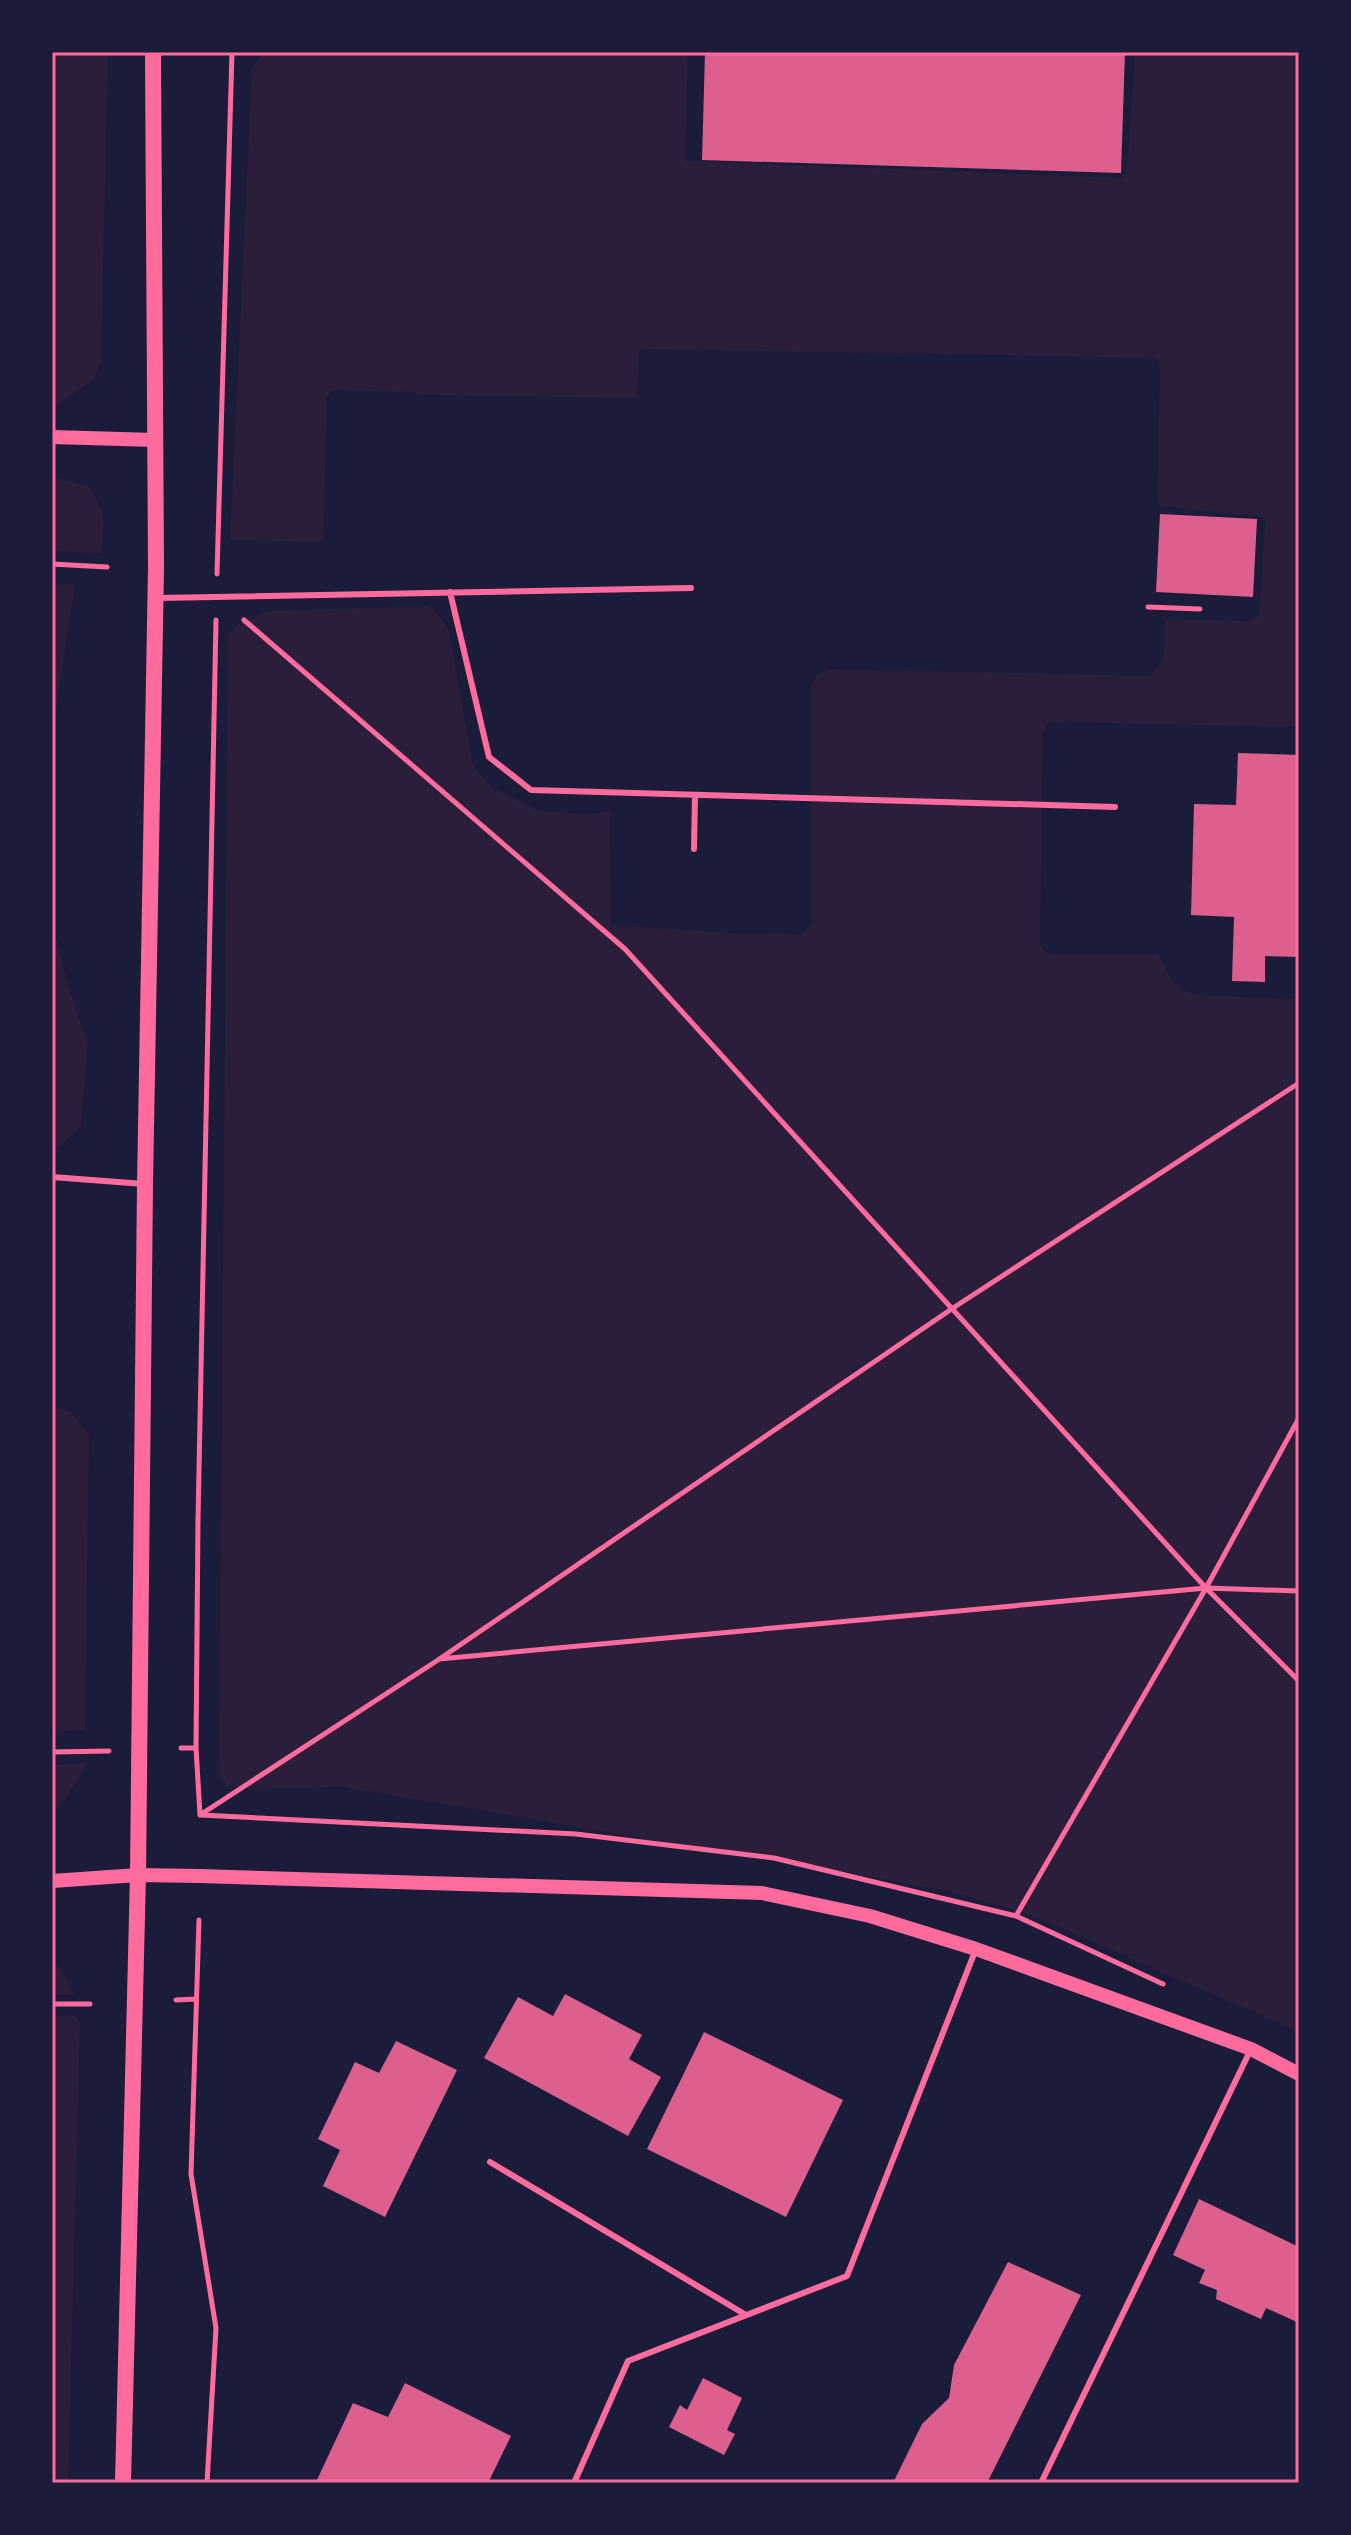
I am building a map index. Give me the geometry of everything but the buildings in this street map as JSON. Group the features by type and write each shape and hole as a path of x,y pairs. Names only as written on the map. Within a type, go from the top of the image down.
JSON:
{"main road":[{"path":"123,2483 138,1875 155,598 153,52"}],"street":[{"path":"52,437 155,440"},
{"path":"52,1881 138,1875 762,1893 870,1916 976,1949 1251,2049 1299,2074"}],"lane":[{"path":"155,598 691,588"},
{"path":"450,592 489,757 531,790 1115,807"},
{"path":"694,849 695,795"},
{"path":"52,1177 145,1184"},
{"path":"574,2483 628,2361 847,2276 976,1949"},
{"path":"1041,2483 1251,2049"},
{"path":"490,2162 746,2315"}],"path":[{"path":"232,52 216,596 196,1748 200,1815 438,1660 953,1308 1299,1083"},
{"path":"52,564 107,567"},
{"path":"216,596 625,949 1206,1588 1299,1681"},
{"path":"1148,607 1200,609"},
{"path":"1016,1916 1206,1588 1299,1418"},
{"path":"438,1660 1206,1588 1299,1591"},
{"path":"181,1748 196,1748"},
{"path":"52,1752 109,1751"},
{"path":"199,1920 191,2174 216,2328 207,2483"},
{"path":"176,2000 196,1999"},
{"path":"52,2004 90,2004"}],"shaded area":[{"path":"52,52 108,52 101,361 94,379 52,409"},
{"path":"264,52 688,52 685,161 1122,178 1127,170 1135,52 1299,52 1299,727 1048,722 1043,732 1040,943 1043,950 1050,954 1158,954 1174,984 1197,995 1299,999 1299,2032 1029,1914 944,1890 344,1787 249,1789 228,1786 219,1775 228,636 237,625 270,611 429,606 449,631 473,765 491,787 539,811 588,814 610,811 611,925 802,934 811,925 811,688 817,675 832,669 1148,676 1163,658 1165,619 1250,621 1259,616 1265,524 1264,518 1259,516 1160,506 1157,501 1160,369 1159,362 1153,358 644,349 639,352 637,398 420,395 412,392 332,390 327,397 323,542 230,540 252,68"},
{"path":"52,476 89,487 95,496 103,519 101,554 52,550"},
{"path":"75,584 57,702 52,767 52,585"},
{"path":"52,921 68,986 88,1043 81,1126 59,1147 52,1147"},
{"path":"52,1407 71,1412 89,1435 85,1730 52,1732"},
{"path":"87,1763 64,1802 52,1810 52,1765"},
{"path":"52,1962 61,1969 74,1995 52,1995"},
{"path":"75,2015 80,2023 68,2483 52,2483 52,2016"}]}
